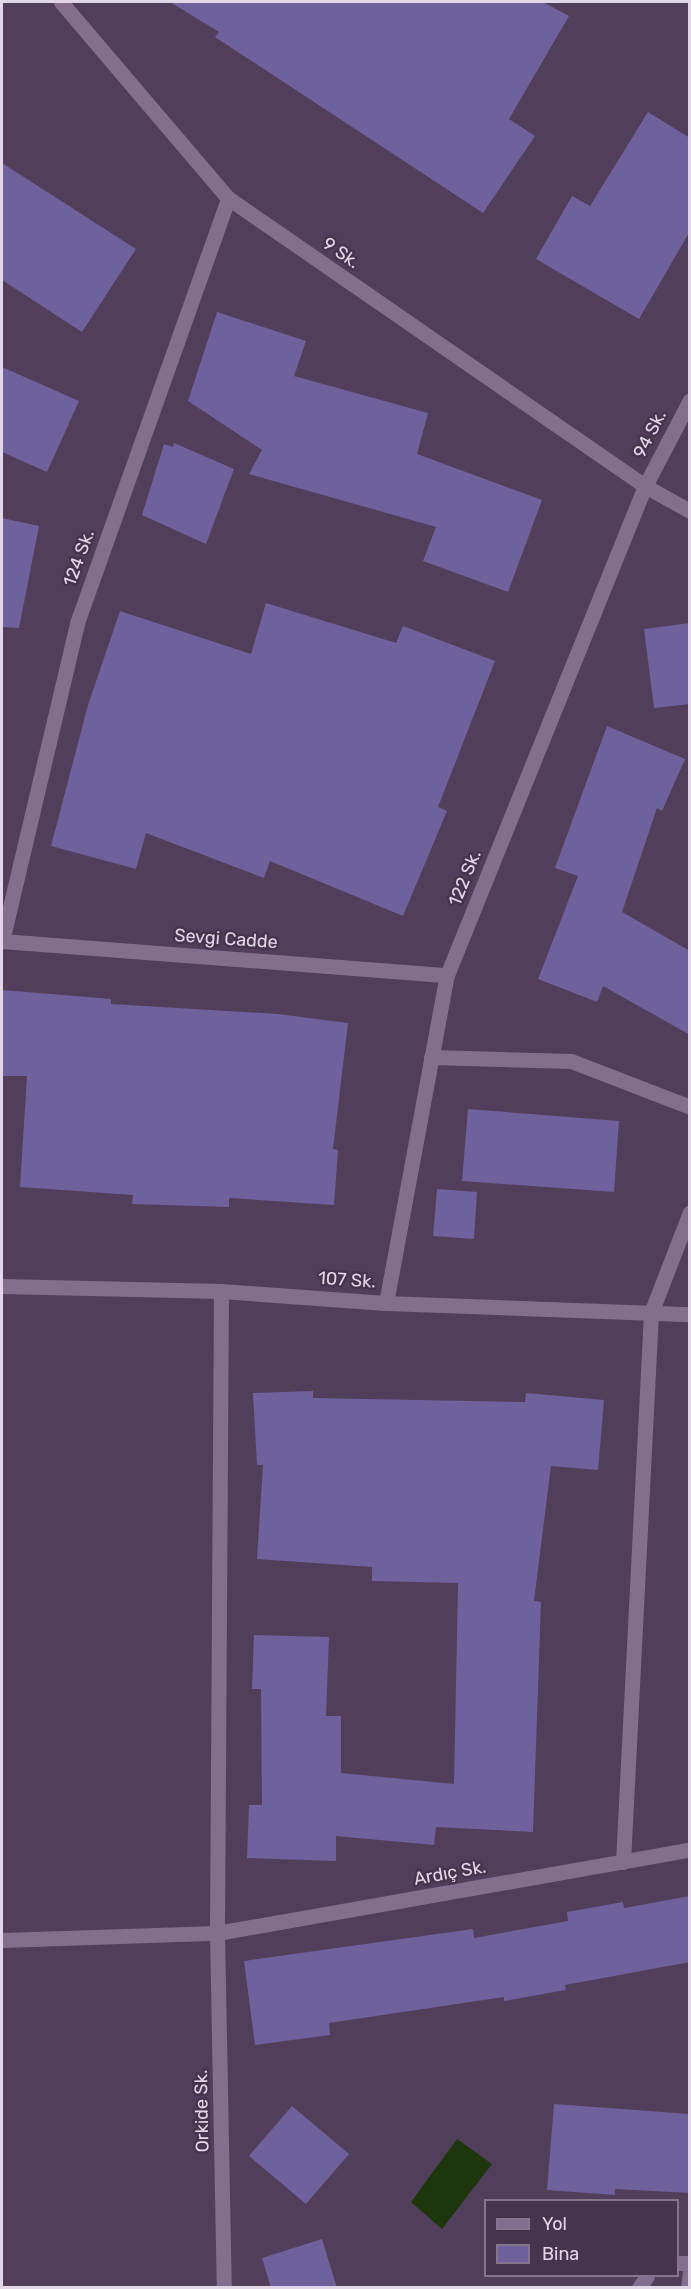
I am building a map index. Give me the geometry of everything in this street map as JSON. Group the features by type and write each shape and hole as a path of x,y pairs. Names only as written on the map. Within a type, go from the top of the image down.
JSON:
{"street":[{"name":"9 Sk.","path":"61,2 228,198 645,486 690,511"},
{"name":"124 Sk.","path":"2,941 77,623 228,198"},
{"name":"94 Sk.","path":"645,486 690,400"},
{"name":"122 Sk.","path":"386,1303 447,975 645,486"},
{"name":"Sevgi Cadde","path":"2,941 447,975"},
{"path":"431,1057 571,1061 690,1107"},
{"path":"623,1862 651,1313 690,1212"},
{"name":"107 Sk.","path":"2,1286 221,1291 386,1303 690,1314"},
{"name":"Orkide Sk.","path":"221,1291 222,1559 217,1934 224,2288"},
{"name":"Ardıç Sk.","path":"2,1940 217,1934 690,1850"},
{"path":"688,2288 690,2271"}],"shaded area":[{"path":"457,2139 492,2164 442,2229 411,2202"}],"building":[{"path":"170,2 543,2 569,16 509,119 535,136 483,213 215,37 219,32"},
{"path":"648,112 690,138 690,231 639,319 536,259 572,196 590,206"},
{"path":"2,163 136,249 82,332 2,280"},
{"path":"217,312 306,341 294,376 428,413 417,454 542,500 508,592 423,561 436,527 249,474 262,450 188,401"},
{"path":"2,367 79,401 47,472 2,452"},
{"path":"174,443 234,469 206,544 142,515 164,444 173,447"},
{"path":"2,518 39,526 19,628 2,627"},
{"path":"266,603 396,643 403,626 495,661 438,807 447,811 403,916 270,861 264,878 146,833 136,869 51,846 88,705 120,611 251,654"},
{"path":"690,623 690,704 654,708 644,629"},
{"path":"607,726 685,759 662,811 657,808 622,912 690,951 690,1035 603,986 597,1002 538,979 578,876 555,868"},
{"path":"2,990 111,999 111,1004 278,1014 348,1023 333,1149 338,1150 334,1205 229,1198 229,1207 132,1204 133,1195 20,1187 27,1076 2,1076"},
{"path":"468,1109 619,1121 614,1192 462,1181"},
{"path":"437,1189 477,1192 474,1239 433,1236"},
{"path":"313,1391 313,1398 525,1402 526,1393 604,1400 598,1470 551,1466 534,1601 541,1602 533,1832 436,1827 434,1845 336,1836 336,1861 247,1858 249,1805 262,1805 261,1689 252,1689 254,1635 329,1637 326,1716 341,1716 341,1773 454,1784 458,1583 372,1581 372,1567 257,1559 263,1465 257,1465 253,1393"},
{"path":"690,1896 690,1962 565,1985 566,1990 504,2001 504,1997 329,2023 330,2035 255,2045 244,1961 473,1929 474,1938 568,1921 567,1912 623,1902 624,1908"},
{"path":"554,2104 690,2114 690,2193 615,2189 615,2195 547,2190"},
{"path":"292,2106 349,2154 306,2204 249,2156"},
{"path":"322,2239 337,2288 271,2288 262,2258"}]}
